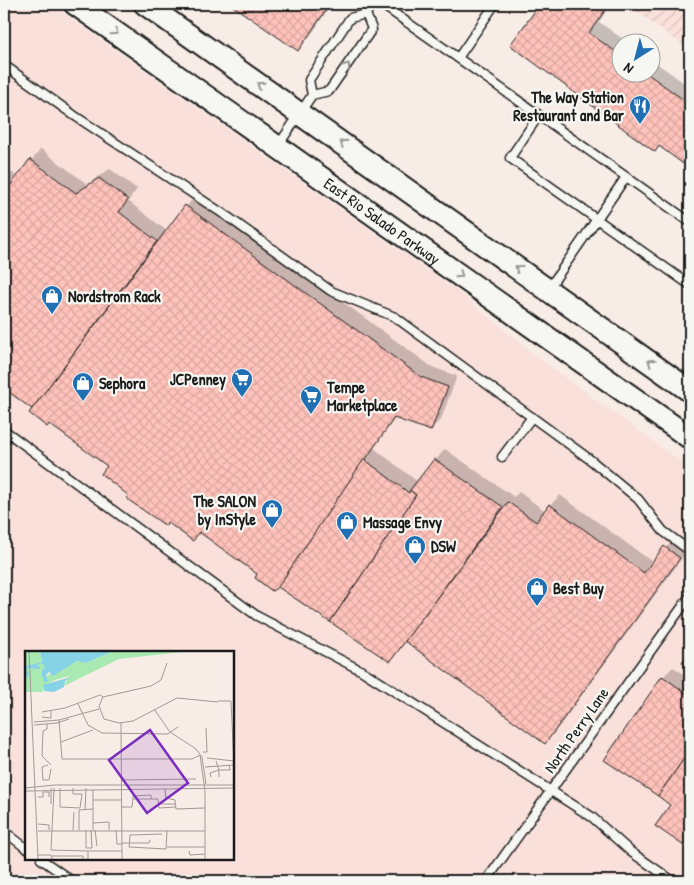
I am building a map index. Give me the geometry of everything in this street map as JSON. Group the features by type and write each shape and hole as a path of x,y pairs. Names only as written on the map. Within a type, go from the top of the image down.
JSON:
{"main road":[{"name":"East Rio Salado Parkway","path":"75,4 690,438"},
{"path":"145,4 306,104 548,289 690,391"}],"lane":[{"path":"278,146 306,104 309,80 314,72 350,18 366,14 372,4"},
{"path":"381,4 690,222"},
{"path":"458,58 495,4"},
{"path":"306,104 329,91 372,30 366,14"},
{"path":"4,65 75,116 228,218 331,292 396,317 592,461 638,499 663,531 690,551"},
{"path":"539,114 510,158 690,285"},
{"path":"548,289 626,177"},
{"path":"502,457 532,417"},
{"path":"4,430 257,616 364,672 592,817 631,852 673,881"},
{"name":"North Perry Lane","path":"486,881 690,596"},
{"path":"4,831 25,847"},
{"path":"43,860 72,881"}],"shaded area":[{"name":"Tempe Marketplace","path":"4,4 50,4 456,290 545,363 690,468 690,881 4,881"},
{"path":"626,4 690,4 690,50"}],"building":[{"path":"230,4 330,4 298,51"},
{"path":"540,4 599,4 606,9 589,33 612,49 612,82 659,82 688,103 684,109 690,114 690,169 659,146 655,152 510,45"},
{"name":"Nordstrom Rack","path":"30,159 76,193 99,178 128,200 119,212 157,241 32,409 6,390 4,393 4,194"},
{"name":"JCPenney","path":"185,205 421,377 448,387 431,431 394,418 278,587 272,591 255,578 257,574 199,532 193,541 167,522 166,526 127,499 128,495 101,474 107,466 49,424 47,427 29,413"},
{"name":"Massage Envy","path":"364,459 409,493 410,490 416,495 330,622 278,587"},
{"name":"DSW","path":"434,459 503,507 390,662 330,622 416,495 410,490"},
{"name":"Best Buy","path":"508,502 536,522 549,504 644,573 664,546 680,558 545,744 405,641"},
{"path":"690,651 690,667 682,662"},
{"path":"662,676 690,696 690,750 658,796 604,760"},
{"path":"690,750 690,850 655,826 670,805 658,796"}],"place":[{"name":"The Way Station Restaurant and Bar","path":"640,125"},
{"name":"Nordstrom Rack","path":"52,315"},
{"name":"JCPenney","path":"242,398"},
{"name":"Sephora","path":"83,402"},
{"name":"Tempe Marketplace","path":"311,415"},
{"name":"The SALON by InStyle","path":"272,529"},
{"name":"Massage Envy","path":"347,541"},
{"name":"DSW","path":"415,565"},
{"name":"Best Buy","path":"537,607"}]}
